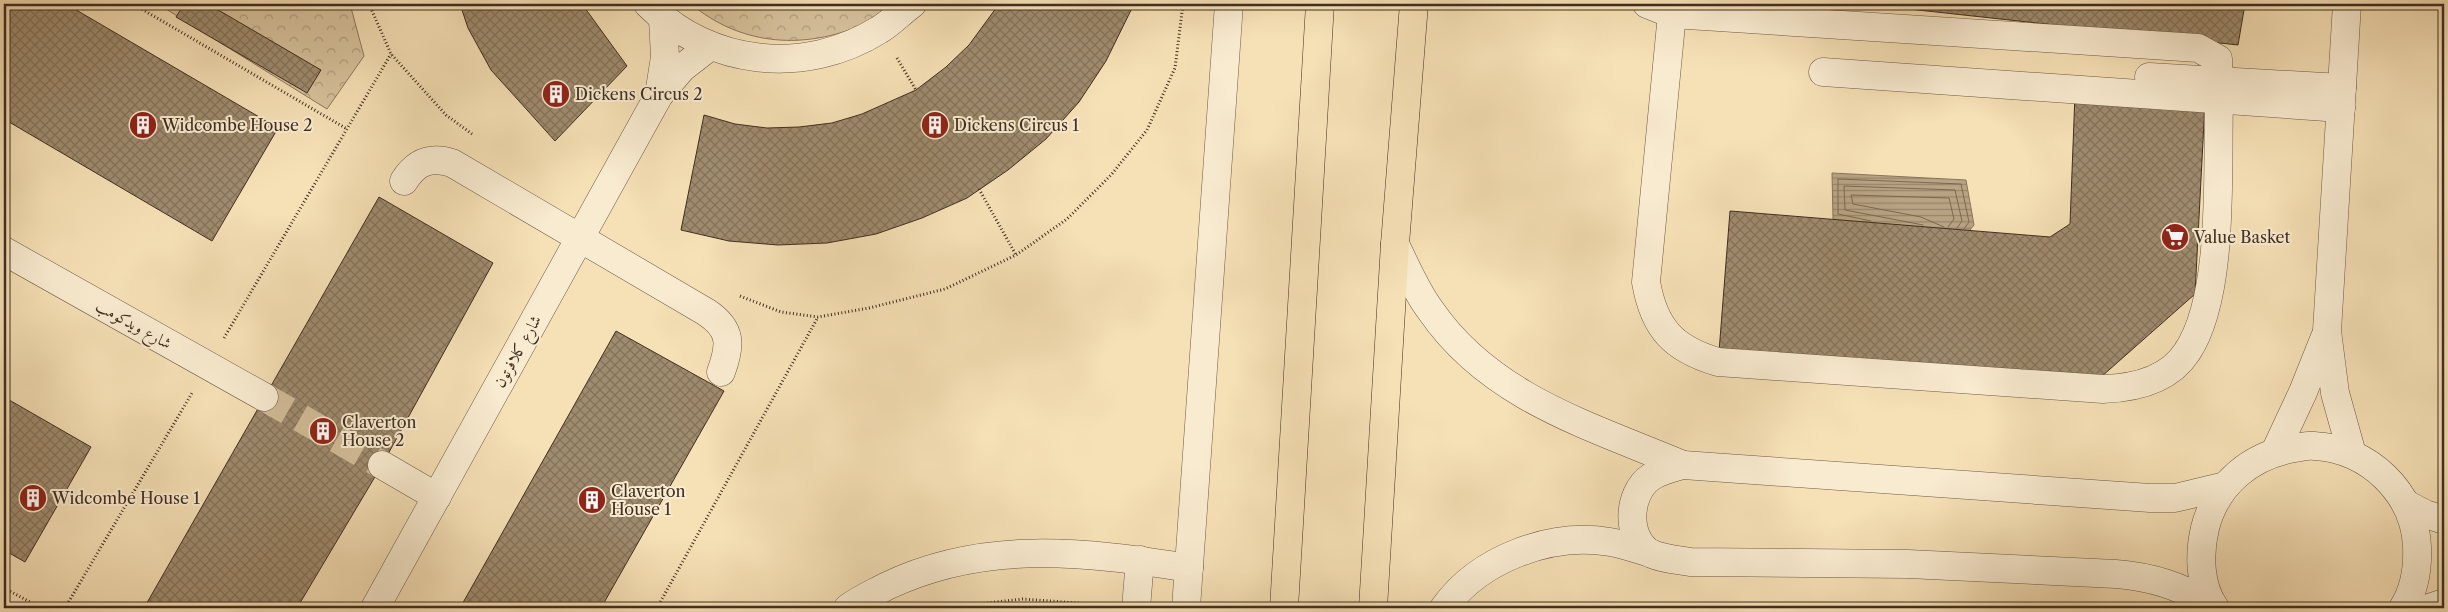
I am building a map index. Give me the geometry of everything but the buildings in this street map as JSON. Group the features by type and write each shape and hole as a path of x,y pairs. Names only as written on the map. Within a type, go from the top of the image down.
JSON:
{"main road":[{"path":"1284,608 1320,4"},
{"path":"1373,608 1395,244 1414,4"}],"street":[{"path":"656,11 709,46 743,56 778,60 814,56 848,46 880,30 912,4"},
{"path":"1186,608 1229,4"},
{"path":"1647,4 1672,14 2198,48 2218,59 2219,91 2214,256 2206,306 2199,331 2187,353 2169,370 2150,381 2127,388 2103,388 1718,362 1695,356 1676,343 1657,319 1650,305 1646,282 1672,14"},
{"path":"2347,4 2327,331 2335,393 2352,454"},
{"name":"شارع كلافرتون","path":"656,11 664,57 659,94"},
{"name":"شارع كلافرتون","path":"375,608 659,94 682,68 709,46"},
{"path":"1824,64 2341,98"},
{"path":"404,181 412,169 424,161 438,158 445,161 718,320 726,332 729,347 721,372"},
{"path":"1395,244 1411,279 1431,312 1455,341 1482,367 1513,390 1547,408 1683,465 2150,498 2175,498 2225,486"},
{"name":"شارع ويدكومب","path":"4,252 264,397"},
{"path":"2275,452 2303,392 2327,331"},
{"path":"2213,606 2202,574 2201,543 2209,513 2225,486 2248,465 2275,452 2314,446 2352,454 2374,467 2392,483 2406,504 2417,534 2418,566 2410,597 2404,608"},
{"path":"382,464 437,497"},
{"path":"1650,553 1636,536 1631,515 1636,494 1650,478 1683,465"},
{"path":"2406,504 2425,514 2444,520"},
{"path":"1444,608 1452,597 1485,569 1524,550 1566,540 1609,542 1666,558 1690,562 1908,564 2124,574 2166,582 2213,606"},
{"path":"848,608 912,574 970,558 1044,552 1140,560 1189,568"},
{"path":"1136,608 1140,560"},
{"path":"2429,608 2444,603"}],"path":[{"path":"75,9 79,4"},
{"path":"132,4 347,130"},
{"path":"869,308 946,289 1016,255 1067,219 1111,175 1147,130 1175,68 1183,4"},
{"path":"880,30 916,90"},
{"path":"65,608 391,54"},
{"path":"4,129 8,122"},
{"path":"979,189 1016,255"},
{"path":"657,608 818,317"},
{"path":"4,588 41,608"},
{"path":"942,608 1023,599 1136,608"}],"green space":[{"path":"158,4 350,4 364,56 327,109"},
{"path":"691,4 892,4 857,27 813,39 792,40 770,39 749,35 729,28"}],"water":[{"path":"1832,173 1966,180 1974,225 1952,252 1916,235 1833,219"}],"tunnel":[{"path":"264,397 382,465"}],"place":[{"name":"Dickens Circus 2","path":"556,94"},
{"name":"Widcombe House 2","path":"143,125"},
{"name":"Dickens Circus 1","path":"935,125"},
{"name":"Value Basket","path":"2175,237"},
{"name":"Claverton House 2","path":"323,431"},
{"name":"Widcombe House 1","path":"33,498"},
{"name":"Claverton House 1","path":"592,500"}]}
